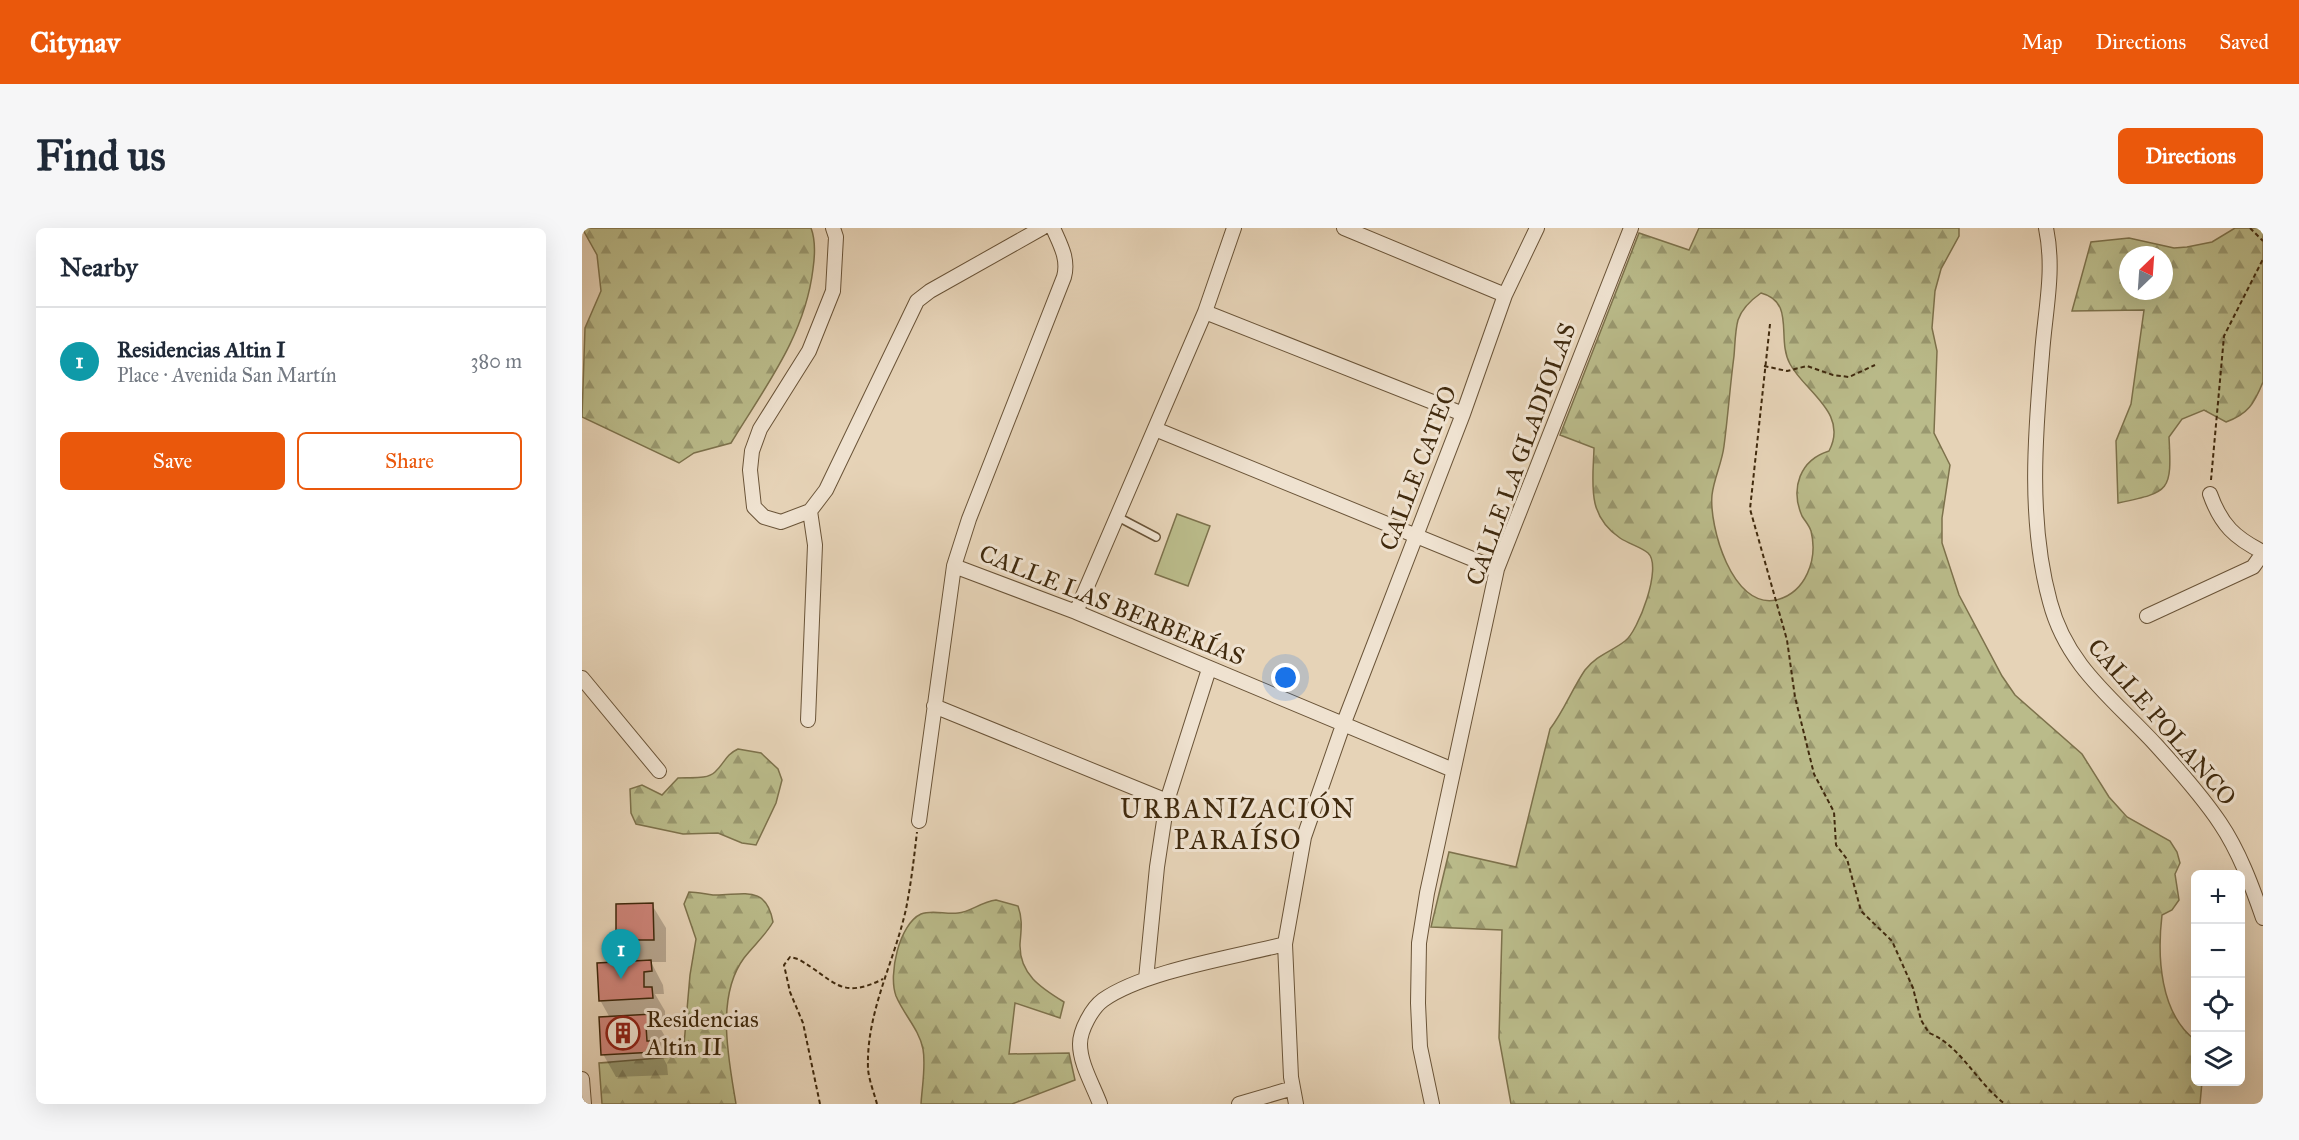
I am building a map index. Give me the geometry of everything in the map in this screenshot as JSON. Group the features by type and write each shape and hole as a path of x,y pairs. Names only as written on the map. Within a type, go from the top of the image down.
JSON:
{"street":[{"path":"833,228 836,237 833,291 809,351 760,429 752,451 750,470 754,507 764,517 781,522 810,511 826,490 917,301 930,291 1042,228"},
{"path":"919,821 954,566 969,519 1067,267 1053,228"},
{"path":"1076,612 1205,312 1234,228"},
{"path":"1344,228 1505,295"},
{"name":"CALLE CATEO","path":"1296,1104 1293,1088 1286,944 1304,837 1343,724 1463,414 1505,295 1537,228"},
{"name":"CALLE LA GLADIOLAS","path":"1432,1104 1420,1047 1419,943 1453,771 1497,569 1631,228"},
{"name":"CALLE POLANCO","path":"2046,228 2051,279 2042,352 2035,462 2040,544 2050,603 2077,663 2157,746 2220,823 2257,878 2263,918"},
{"path":"1205,312 1463,414"},
{"path":"1155,429 1417,534 1497,569"},
{"path":"2147,616 2253,567 2263,552 2239,540 2223,522 2210,494"},
{"path":"808,720 815,545 810,511"},
{"name":"CALLE LAS BERBERÍAS","path":"954,566 1076,612 1453,771"},
{"path":"1146,979 1157,867 1167,801 1209,669"},
{"path":"582,678 658,771"},
{"path":"934,706 1167,801"},
{"path":"1100,1104 1082,1058 1080,1041 1094,1009 1104,1000 1146,979 1286,944"},
{"path":"582,1079 584,1104"},
{"path":"1239,1104 1293,1088"}],"lane":[{"path":"1116,516 1156,537"}],"path":[{"path":"2250,228 2263,241"},
{"path":"2210,494 2224,336 2263,259"},
{"path":"1770,324 1750,509 1787,640 1795,697 1814,774 1834,812 1836,845 1847,859 1862,911 1892,941 1913,987 1921,1020 1929,1033 1945,1040 1978,1081 2005,1104"},
{"path":"1764,366 1786,371 1807,366 1833,375 1849,377 1875,365"},
{"path":"877,1104 868,1071 869,1039 883,979 894,954 906,909 919,821"},
{"path":"820,1104 803,1023 790,992 784,965 790,957 798,959 840,988 853,990 883,979"}],"green space":[{"path":"582,228 811,228 815,253 814,264 802,317 782,360 731,443 694,453 679,463 582,417 585,328 601,291 597,255"},
{"path":"1699,228 1959,228 1959,236 1941,269 1935,291 1932,328 1937,351 1934,433 1950,465 1942,518 1942,543 1959,595 2002,676 2015,695 2082,754 2109,797 2127,817 2170,841 2177,852 2180,863 2175,874 2179,900 2172,910 2162,915 2161,966 2168,1000 2174,1015 2191,1036 2191,1086 2202,1086 2200,1104 1511,1104 1499,1038 1502,930 1431,927 1449,852 1516,867 1550,729 1585,670 1630,635 1647,598 1653,571 1652,560 1648,553 1620,538 1609,529 1597,509 1593,486 1594,448 1560,435 1639,233 1689,250","holes":["1761,293 1778,304 1782,313 1784,344 1790,364 1829,414 1834,438 1829,451 1819,455 1805,468 1798,486 1799,506 1810,529 1813,542 1811,563 1802,582 1795,590 1776,600 1760,599 1747,592 1736,579 1719,544 1712,509 1712,495 1724,446 1738,320 1747,305"]},
{"path":"2235,228 2263,228 2263,382 2249,407 2234,419 2226,422 2204,410 2182,419 2169,437 2170,469 2164,486 2158,492 2148,496 2118,503 2116,441 2131,404 2144,310 2072,311 2091,242 2129,238 2165,246 2119,246 2119,300 2173,300 2173,248 2212,242"},
{"path":"1177,514 1210,526 1188,586 1155,574"},
{"path":"738,749 761,753 778,769 782,780 776,803 756,845 742,843 718,833 683,834 636,824 631,813 630,789 642,785 662,795 678,778 712,775 730,754"},
{"path":"689,892 713,895 751,894 765,901 773,922 744,958 735,974 730,991 726,1030 736,1104 602,1104 599,1063 683,1056 690,975 696,939 684,904"},
{"path":"996,900 1018,906 1023,964 1033,979 1064,1002 1060,1018 1015,1003 1009,1054 1069,1053 1075,1080 1012,1104 921,1104 923,1049 918,1035 896,996 894,987 893,976 901,939 913,920 921,914 962,912"}],"building":[{"path":"653,903 654,940 616,940 616,904"},
{"path":"651,960 652,971 644,972 644,987 652,987 653,998 599,1001 597,963"},
{"name":"Residencias Altin II","path":"653,1014 654,1025 646,1026 647,1041 655,1041 655,1052 601,1055 599,1017"}],"place":[{"name":"Residencias Altin I","path":"621,979"},
{"name":"Residencias Altin II","path":"623,1033"}],"district":[{"name":"URBANIZACIÓN PARAÍSO","path":"1238,824"}]}
